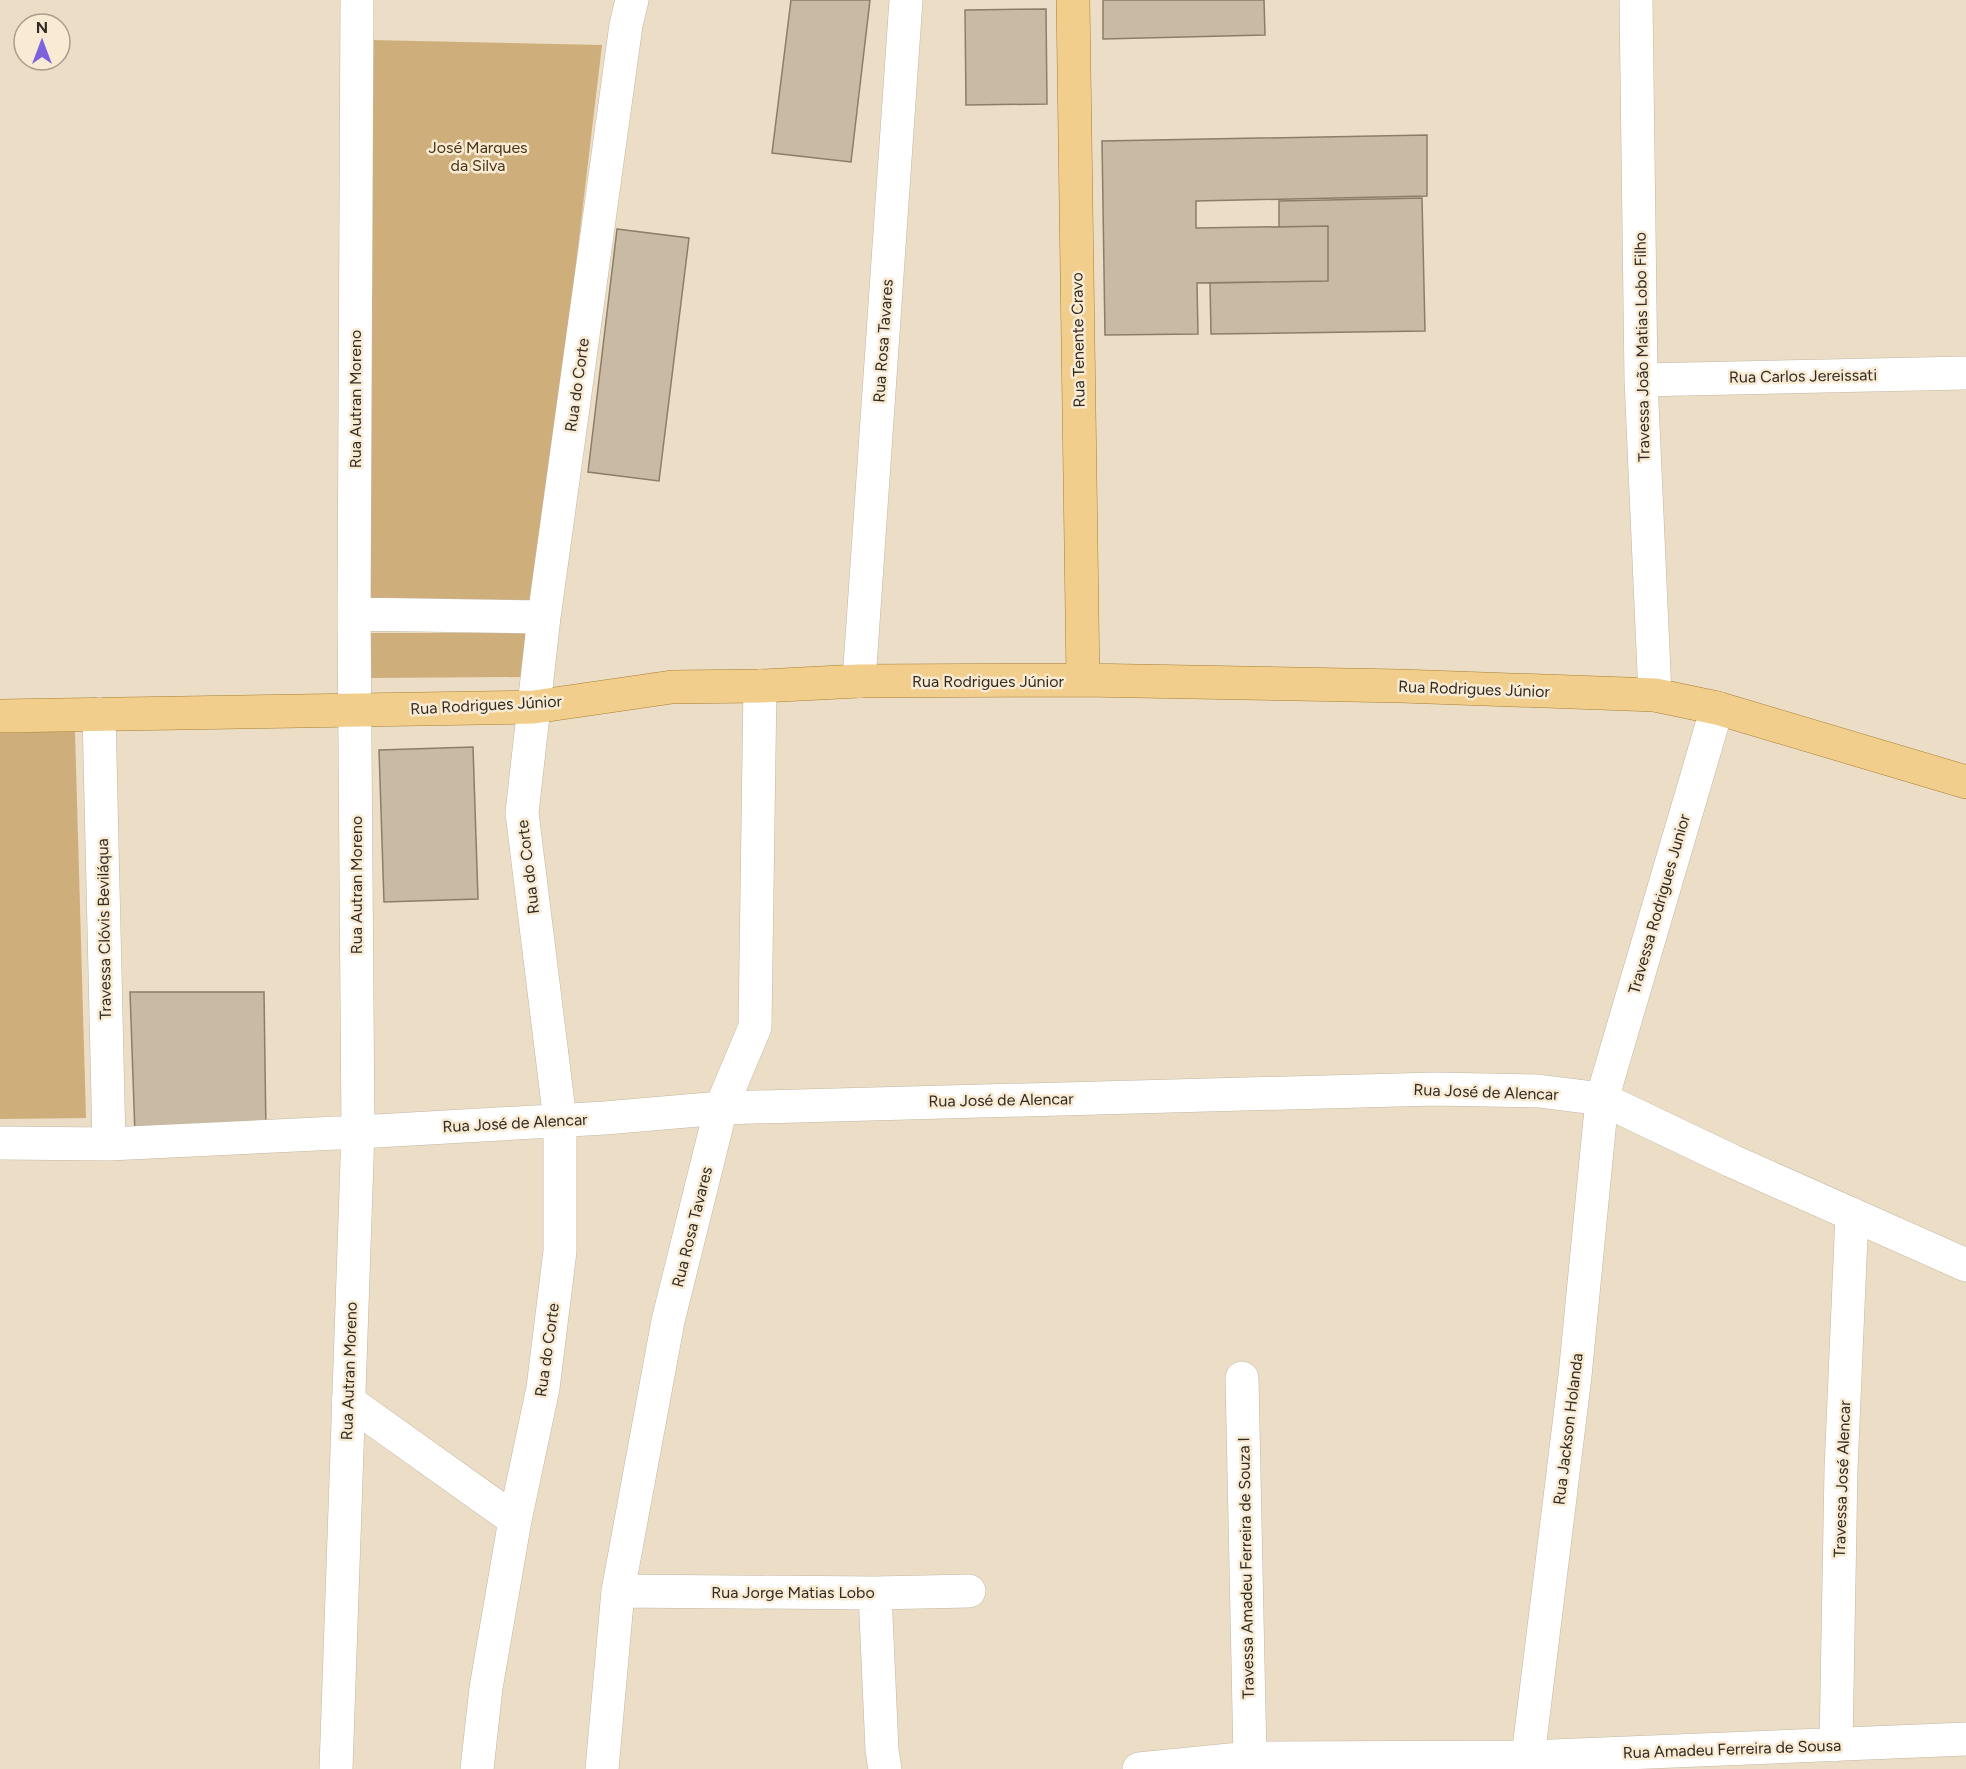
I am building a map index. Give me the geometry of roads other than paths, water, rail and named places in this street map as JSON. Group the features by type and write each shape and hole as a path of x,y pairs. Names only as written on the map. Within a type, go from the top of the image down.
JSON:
{"main road":[{"name":"Rua Tenente Cravo","path":"1073,0 1083,680"},
{"name":"Rua Rodrigues Júnior","path":"0,716 534,707 672,687 760,686 859,681 1083,680 1401,686 1655,695 1717,708 1966,782"}],"street":[{"name":"Rua Autran Moreno","path":"336,1769 358,1132 354,614 357,0"},
{"name":"Rua do Corte","path":"477,1769 486,1688 514,1520 543,1388 560,1251 560,1120 522,813 544,617 626,25 632,0"},
{"name":"Rua Rosa Tavares","path":"859,681 906,0"},
{"name":"Travessa João Matias Lobo Filho","path":"1636,0 1641,380 1655,695"},
{"name":"Rua Carlos Jereissati","path":"1641,380 1966,373"},
{"path":"354,614 544,617"},
{"name":"Rua Rosa Tavares","path":"602,1769 618,1591 668,1321 721,1108 755,1027 760,686"},
{"name":"Travessa Rodrigues Junior","path":"1602,1099 1717,708"},
{"name":"Travessa Clóvis Beviláqua","path":"99,714 109,1144"},
{"name":"Rua José de Alencar","path":"0,1143 109,1144 358,1132 605,1118 721,1108 1435,1089 1538,1090 1602,1099 1732,1161 1966,1265"},
{"name":"Rua Jackson Holanda","path":"1528,1757 1575,1376 1602,1099"},
{"name":"Travessa José Alencar","path":"1836,1745 1841,1469 1852,1214"},
{"name":"Travessa Amadeu Ferreira de Souza I","path":"1242,1378 1250,1758"},
{"path":"348,1401 514,1520"},
{"name":"Rua Jorge Matias Lobo","path":"618,1591 969,1592"},
{"path":"875,1593 884,1760"},
{"name":"Rua Amadeu Ferreira de Sousa","path":"1139,1769 1250,1758 1528,1757 1966,1740"}],"park label":[{"name":"José Marques da Silva","path":"478,156"}]}
